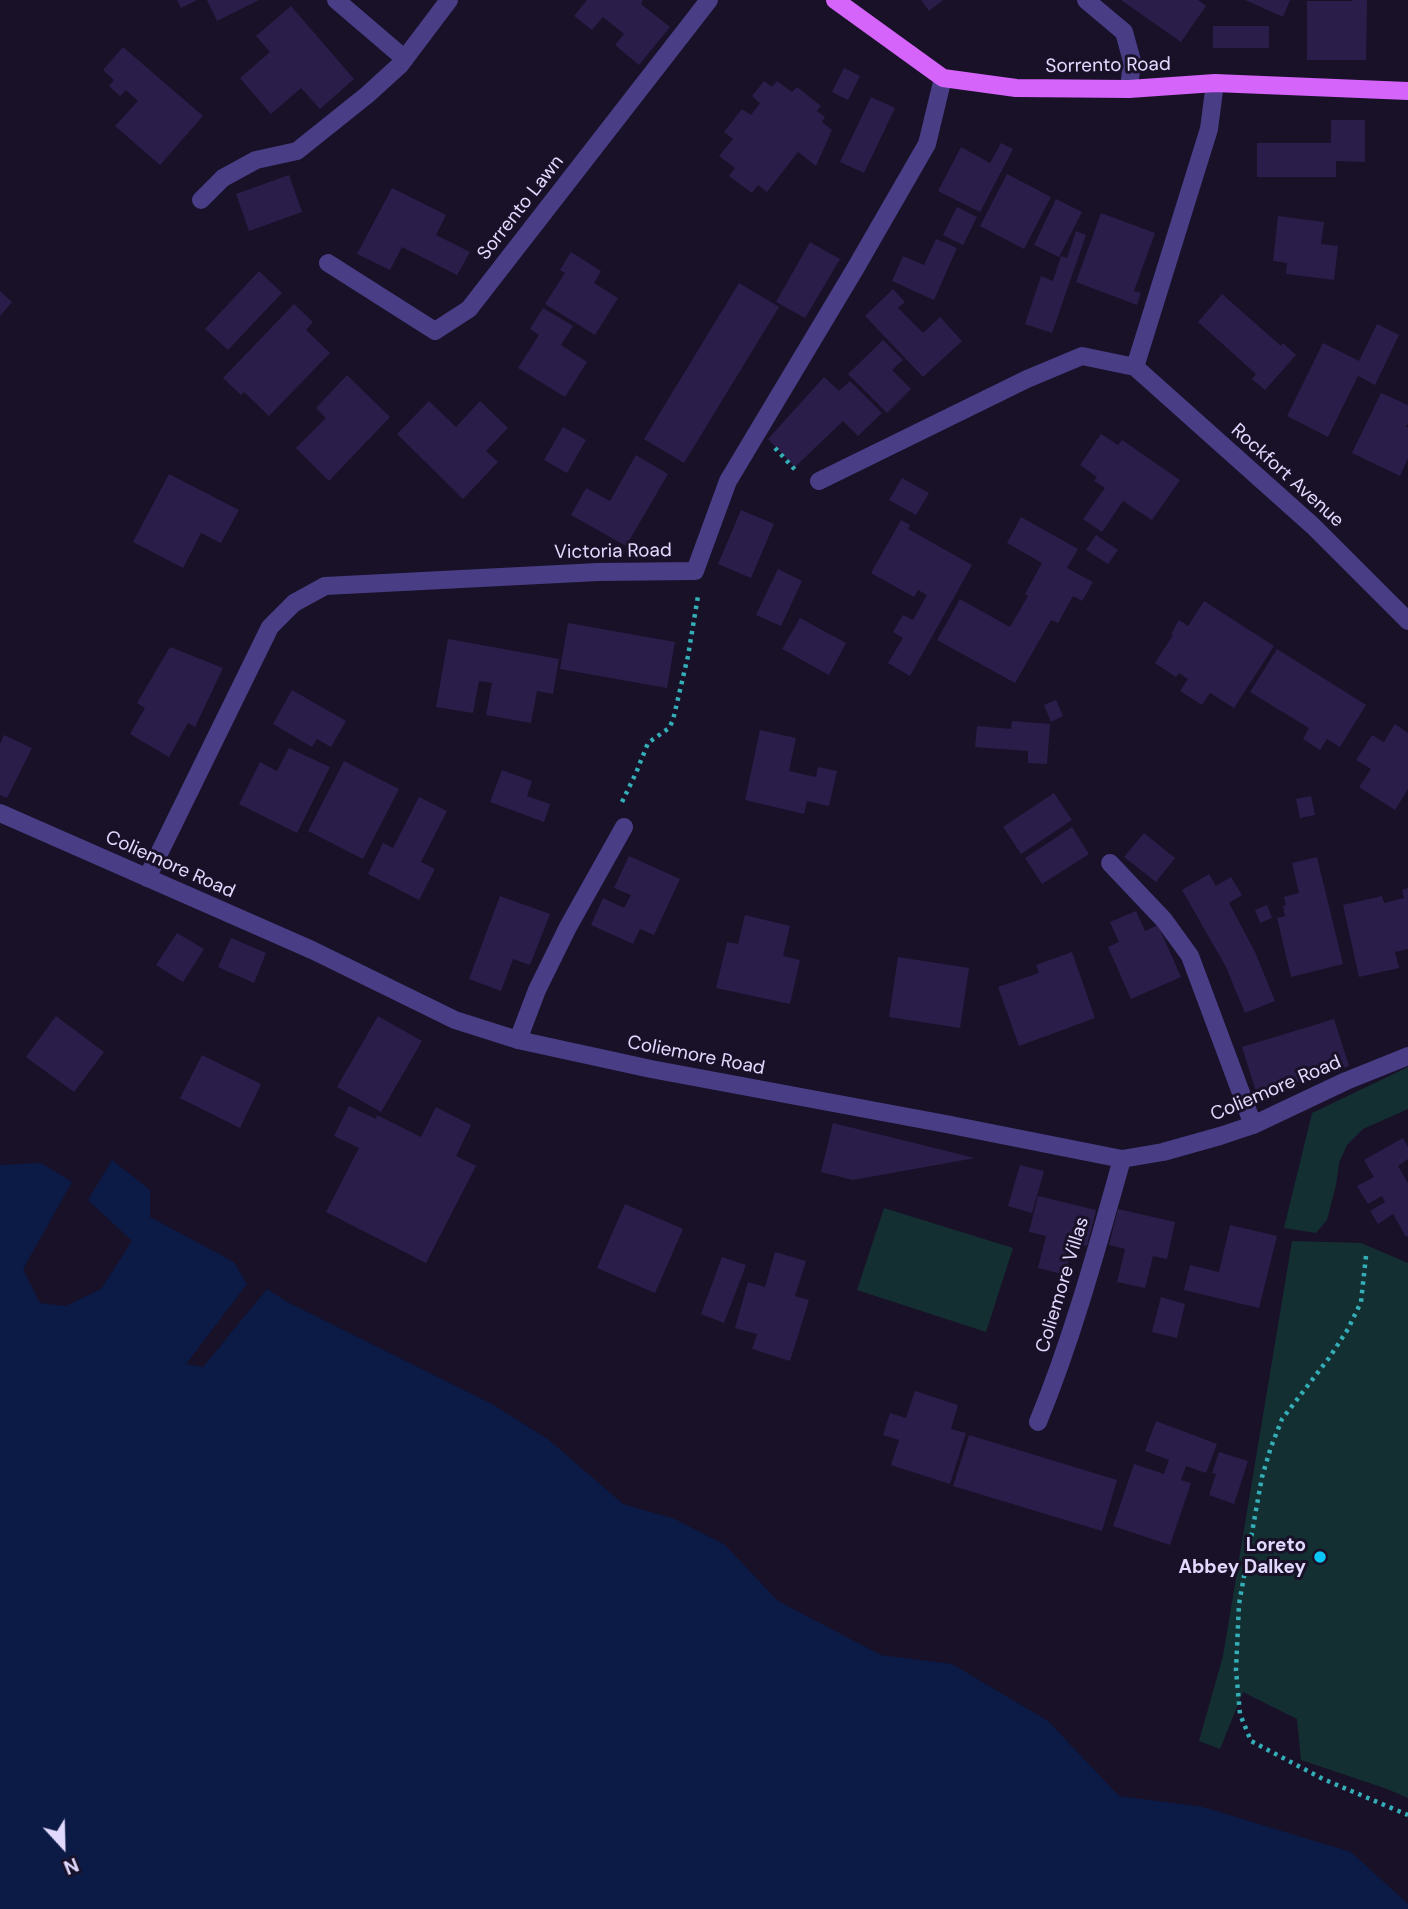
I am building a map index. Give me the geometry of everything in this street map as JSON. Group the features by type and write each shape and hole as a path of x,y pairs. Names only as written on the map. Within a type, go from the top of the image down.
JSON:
{"main road":[{"name":"Sorrento Road","path":"835,0 943,78 1016,88 1129,89 1215,83 1408,90"}],"street":[{"path":"336,0 405,59"},
{"path":"201,200 223,178 256,160 297,151 405,59 449,0"},
{"name":"Sorrento Lawn","path":"328,262 435,331 469,309 709,0"},
{"path":"1086,0 1124,32 1132,61 1129,89"},
{"name":"Victoria Road","path":"147,878 270,627 294,603 325,586 598,572 695,571 729,481 927,144 943,78"},
{"path":"819,481 1027,379 1082,356 1135,367 1209,129 1215,83"},
{"name":"Rockfort Avenue","path":"1135,367 1313,526 1408,621"},
{"name":"Coliemore Road","path":"0,813 312,950 455,1020 517,1040 651,1069 1122,1159 1163,1152 1253,1125 1408,1056"},
{"path":"517,1040 537,990 621,831"},
{"path":"1110,863 1164,920 1190,956 1253,1125"},
{"name":"Coliemore Villas","path":"1038,1422 1073,1326 1122,1159"}],"path":[{"path":"758,429 806,482 819,481"},
{"path":"621,831 606,829 623,802 648,743 668,728 673,720 688,656 699,590 695,571"},
{"path":"1366,1256 1361,1302 1348,1329 1329,1359 1282,1419 1271,1447 1262,1477 1239,1604 1236,1670 1240,1714 1251,1741 1323,1779 1408,1815"}],"green space":[{"path":"1408,1067 1408,1109 1363,1129 1347,1145 1339,1163 1327,1220 1316,1233 1284,1228 1312,1113"},
{"path":"884,1208 1013,1248 986,1332 857,1290"},
{"name":"Loreto Abbey Dalkey","path":"1292,1241 1361,1243 1408,1263 1408,1798 1301,1760 1297,1719 1243,1692 1220,1749 1199,1741 1223,1656"}],"water":[{"path":"112,1160 150,1190 150,1217 234,1262 247,1284 186,1364 203,1367 267,1289 289,1303 492,1404 549,1440 623,1504 675,1519 725,1545 778,1601 881,1655 952,1664 1048,1721 1119,1796 1203,1807 1351,1852 1408,1904 1408,1909 0,1909 0,1165 41,1163 72,1182 23,1269 40,1303 66,1306 101,1289 132,1241 88,1200"}],"building":[{"path":"177,0 197,0 181,8"},
{"path":"207,0 259,0 217,21"},
{"path":"587,0 643,0 641,4 670,27 639,65 615,45 624,34 603,17 592,30 574,16"},
{"path":"921,0 943,0 929,11"},
{"path":"1121,0 1198,0 1206,6 1181,42"},
{"path":"1245,0 1290,0 1283,17"},
{"path":"1367,0 1366,60 1307,60 1307,1"},
{"path":"291,6 354,79 320,109 301,88 271,114 240,78 270,52 256,36"},
{"path":"1213,26 1269,26 1269,48 1213,48"},
{"path":"123,47 203,116 160,165 115,126 138,101 126,90 120,96 109,86 114,80 103,70"},
{"path":"844,68 860,76 848,100 832,92"},
{"path":"764,81 772,87 777,81 792,92 797,87 821,106 817,111 825,117 822,122 832,130 816,166 798,152 767,192 758,185 752,193 729,176 735,168 719,156 733,139 724,132 742,109 751,115 760,103 752,96"},
{"path":"871,97 895,108 864,173 840,162"},
{"path":"1331,120 1365,120 1365,162 1336,161 1336,177 1257,177 1257,143 1331,143"},
{"path":"1001,143 1013,149 980,212 938,191 961,147 990,163"},
{"path":"1007,174 1051,197 1024,249 980,226"},
{"path":"289,175 302,212 249,231 236,194"},
{"path":"392,188 446,215 436,235 470,252 457,275 402,247 390,270 357,254"},
{"path":"1056,199 1082,212 1059,257 1034,245"},
{"path":"957,207 977,217 963,245 943,235"},
{"path":"1101,213 1155,233 1134,291 1141,293 1137,305 1076,282"},
{"path":"1278,216 1324,222 1321,244 1338,246 1334,280 1286,274 1287,263 1273,261"},
{"path":"1076,231 1086,235 1052,333 1025,324 1041,276 1053,281 1061,256 1067,258"},
{"path":"936,239 957,248 934,300 892,281 903,256 924,265"},
{"path":"810,242 840,259 805,318 776,302"},
{"path":"571,252 601,271 594,283 618,298 595,335 545,304 565,273 560,270"},
{"path":"259,271 282,293 228,350 205,329"},
{"path":"739,283 779,307 684,463 644,439"},
{"path":"893,289 905,302 898,308 923,333 940,317 962,341 923,377 865,316"},
{"path":"0,291 12,302 0,316"},
{"path":"1222,294 1281,346 1283,343 1296,355 1265,390 1252,379 1256,374 1198,322"},
{"path":"294,304 313,322 306,330 330,353 269,416 244,392 241,395 223,378"},
{"path":"543,308 573,326 561,345 587,362 565,397 518,368 539,335 530,329"},
{"path":"1377,324 1399,335 1375,385 1358,376 1328,437 1287,416 1323,343 1359,361"},
{"path":"883,340 903,360 892,370 911,389 887,413 848,374"},
{"path":"347,375 390,417 329,481 296,448 326,418 316,408"},
{"path":"824,377 839,391 850,381 882,413 858,436 843,421 795,467 768,439"},
{"path":"1381,393 1408,405 1408,458 1400,476 1352,453"},
{"path":"429,401 456,427 480,401 508,428 486,451 498,462 463,499 397,434"},
{"path":"563,427 586,440 567,473 544,460"},
{"path":"1101,434 1118,445 1122,440 1180,480 1152,520 1123,501 1102,532 1083,519 1105,488 1094,481 1097,477 1080,465"},
{"path":"636,455 668,474 626,546 571,515 586,488 610,501"},
{"path":"169,474 239,510 221,543 201,533 183,568 133,542"},
{"path":"902,478 929,493 916,515 889,500"},
{"path":"741,510 774,524 751,578 718,564"},
{"path":"1021,517 1078,549 1067,568 1093,582 1082,601 1073,596 1058,623 1051,620 1015,683 937,640 960,599 1010,627 1028,596 1025,594 1042,563 1007,543"},
{"path":"901,520 910,525 908,529 972,565 910,676 888,663 903,638 893,632 903,615 913,620 927,595 918,590 914,597 871,573"},
{"path":"1096,535 1118,550 1108,564 1086,550"},
{"path":"778,569 802,581 781,626 756,615"},
{"path":"1204,601 1274,646 1234,708 1210,693 1202,705 1180,691 1188,679 1179,673 1176,677 1155,663 1179,620 1188,626"},
{"path":"800,618 846,643 829,675 782,649"},
{"path":"568,623 675,642 667,688 560,669"},
{"path":"448,639 559,659 553,694 537,691 531,723 486,715 492,683 479,681 473,713 436,707"},
{"path":"170,647 223,668 195,727 188,723 169,757 130,734 145,708 137,703"},
{"path":"1277,649 1366,705 1340,747 1327,739 1320,750 1303,739 1309,728 1250,692"},
{"path":"292,690 346,721 331,747 317,739 312,747 273,724"},
{"path":"1056,700 1063,716 1051,722 1044,705"},
{"path":"1012,721 1050,724 1047,764 1028,763 1028,751 975,747 977,726 1011,729"},
{"path":"1395,724 1408,733 1408,789 1395,810 1359,787 1371,769 1356,760 1372,735 1384,742"},
{"path":"760,730 796,738 789,771 816,777 818,767 837,771 829,806 807,801 804,814 745,800"},
{"path":"4,735 32,748 7,798 0,795 0,744"},
{"path":"289,748 330,767 297,833 239,804 260,762 277,771"},
{"path":"344,761 399,789 363,859 308,831"},
{"path":"502,770 532,781 527,796 550,804 544,822 490,802"},
{"path":"1054,793 1072,820 1021,854 1003,827"},
{"path":"1311,796 1315,815 1300,818 1296,799"},
{"path":"419,797 447,811 421,862 435,869 419,900 368,874 383,843 393,848"},
{"path":"1072,827 1089,854 1042,884 1025,858"},
{"path":"1144,833 1175,858 1156,882 1124,857"},
{"path":"629,856 680,879 654,935 640,929 633,944 591,925 603,898 624,908 631,895 614,888"},
{"path":"1317,857 1343,964 1291,977 1277,918 1285,916 1284,897 1299,893 1292,863"},
{"path":"1209,874 1216,886 1231,877 1242,895 1229,903 1255,952 1275,1001 1245,1013 1226,967 1182,890"},
{"path":"1408,888 1408,949 1395,952 1399,968 1359,977 1343,905 1382,896 1384,903 1404,898 1402,890"},
{"path":"500,896 550,914 530,965 513,959 501,991 469,979"},
{"path":"1267,905 1272,918 1260,923 1255,910"},
{"path":"1136,911 1145,931 1158,925 1181,977 1131,999 1108,947 1119,942 1110,922"},
{"path":"745,915 790,926 783,956 800,960 790,1004 716,988 727,942 738,944"},
{"path":"177,933 204,949 183,982 156,965"},
{"path":"231,938 266,953 254,983 218,967"},
{"path":"1072,952 1095,1018 1019,1046 998,987 1039,973 1036,965"},
{"path":"898,957 969,968 960,1028 889,1017"},
{"path":"56,1016 104,1052 74,1092 26,1057"},
{"path":"378,1016 422,1041 381,1112 337,1087"},
{"path":"1334,1019 1349,1066 1257,1095 1242,1047"},
{"path":"202,1055 261,1084 240,1128 180,1098"},
{"path":"349,1106 376,1119 377,1115 421,1137 436,1107 471,1125 456,1156 476,1166 426,1263 326,1212 359,1148 334,1136"},
{"path":"833,1123 975,1158 853,1180 821,1172"},
{"path":"1403,1138 1408,1147 1408,1159 1398,1166 1408,1183 1406,1237 1393,1214 1378,1224 1370,1211 1385,1202 1382,1196 1368,1204 1357,1186 1374,1177 1364,1160"},
{"path":"1020,1165 1044,1171 1032,1213 1008,1206"},
{"path":"1038,1196 1096,1210 1087,1246 1073,1243 1065,1275 1038,1268 1046,1236 1029,1232"},
{"path":"625,1204 683,1229 655,1293 597,1268"},
{"path":"1118,1209 1175,1222 1167,1259 1153,1256 1145,1288 1117,1282 1125,1249 1109,1245"},
{"path":"1230,1225 1277,1236 1259,1308 1184,1290 1190,1265 1219,1272"},
{"path":"775,1252 806,1261 795,1296 809,1300 790,1361 752,1349 757,1334 735,1328 748,1282 765,1287"},
{"path":"722,1257 746,1265 724,1323 701,1314"},
{"path":"1161,1297 1185,1304 1177,1338 1152,1332"},
{"path":"915,1391 958,1405 951,1429 966,1433 950,1484 891,1465 899,1440 883,1435 890,1413 906,1418"},
{"path":"1156,1421 1217,1444 1206,1473 1186,1466 1181,1480 1191,1483 1170,1545 1113,1526 1134,1464 1164,1474 1169,1460 1145,1451"},
{"path":"969,1435 1117,1480 1102,1531 953,1486"},
{"path":"1219,1452 1248,1461 1234,1504 1209,1495"}],"place":[{"name":"Loreto Abbey Dalkey","path":"1320,1557"}]}
